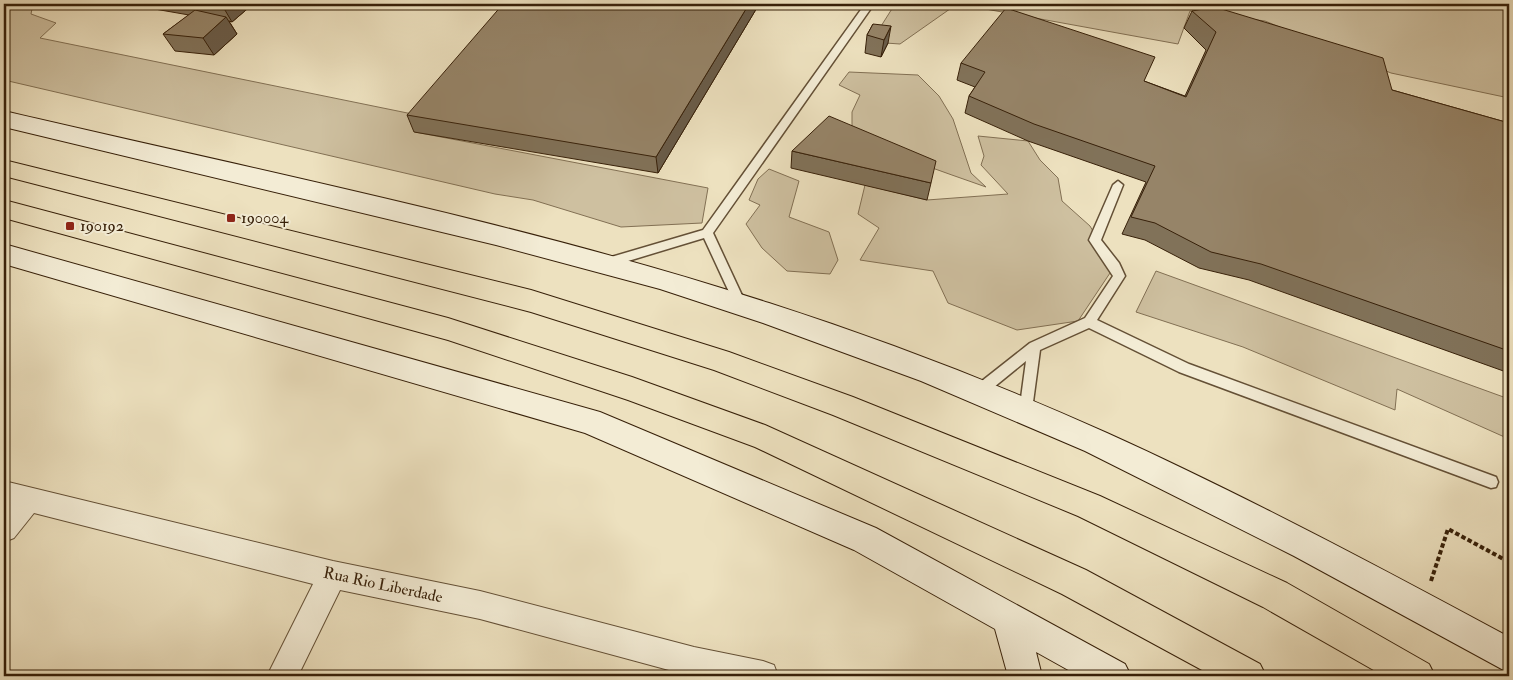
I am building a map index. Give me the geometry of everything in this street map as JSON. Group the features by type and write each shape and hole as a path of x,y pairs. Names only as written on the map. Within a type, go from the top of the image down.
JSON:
{"highway":[{"path":"4,168 531,301 719,360 843,406 1089,506 1275,595 1417,676"},
{"path":"4,209 448,329 632,389 765,438 1074,582 1248,676"}],"main road":[{"path":"4,120 496,234 604,263 740,304 931,372 1096,442 1297,541 1509,656"},
{"path":"4,254 590,421 865,539 1009,616 1113,676"},
{"path":"1009,616 1025,676"}],"street":[{"path":"4,530 16,496"},
{"name":"Rua Rio Liberdade","path":"16,496 333,574 480,605 692,669 763,676"},
{"path":"282,676 333,574"}],"lane":[{"path":"604,263 708,233 865,5"},
{"path":"978,392 1034,347 1089,322 1119,276 1118,270 1103,254 1095,240 1118,185"},
{"path":"708,233 740,304"},
{"path":"1089,322 1184,368 1490,482"},
{"path":"1026,413 1034,347"}],"path":[{"path":"1422,609 1448,529 1509,562"}],"shaded area":[{"path":"4,4 33,4 31,14 56,23 40,38 427,117 415,132 708,188 702,223 621,227 533,200 495,194 4,80"},
{"path":"895,4 957,4 900,44 871,42"},
{"path":"958,4 1509,4 1509,98 1391,73 1265,21 1190,11 1178,44"},
{"path":"849,72 918,75 939,96 953,119 971,173 986,187 901,156 852,132 852,112 860,95 839,85"},
{"path":"978,136 1028,141 1040,160 1058,178 1062,201 1090,226 1114,267 1078,321 1017,330 948,303 933,271 860,260 879,228 858,214 865,185 927,200 1008,194 981,165 984,156"},
{"path":"769,169 799,181 789,217 829,232 838,260 830,274 787,271 762,248 746,224 760,205 749,200 758,179"},
{"path":"1156,271 1509,399 1509,439 1397,389 1395,410 1243,347 1136,312"}],"building":[{"path":"503,4 749,4 656,157 407,115"},
{"path":"1215,7 1383,58 1392,90 1509,123 1509,351 1261,264 1211,252 1155,223 1131,217 1155,166 1034,124 969,96 985,72 961,63 1006,8 1155,57 1144,81 1186,97 1216,32 1192,11"},
{"path":"195,10 226,17 203,38 163,34"},
{"path":"873,24 891,26 884,40 867,35"},
{"path":"829,116 936,161 931,183 792,151"}],"place":[{"name":"190004","path":"231,218"},
{"name":"190192","path":"70,226"}]}
